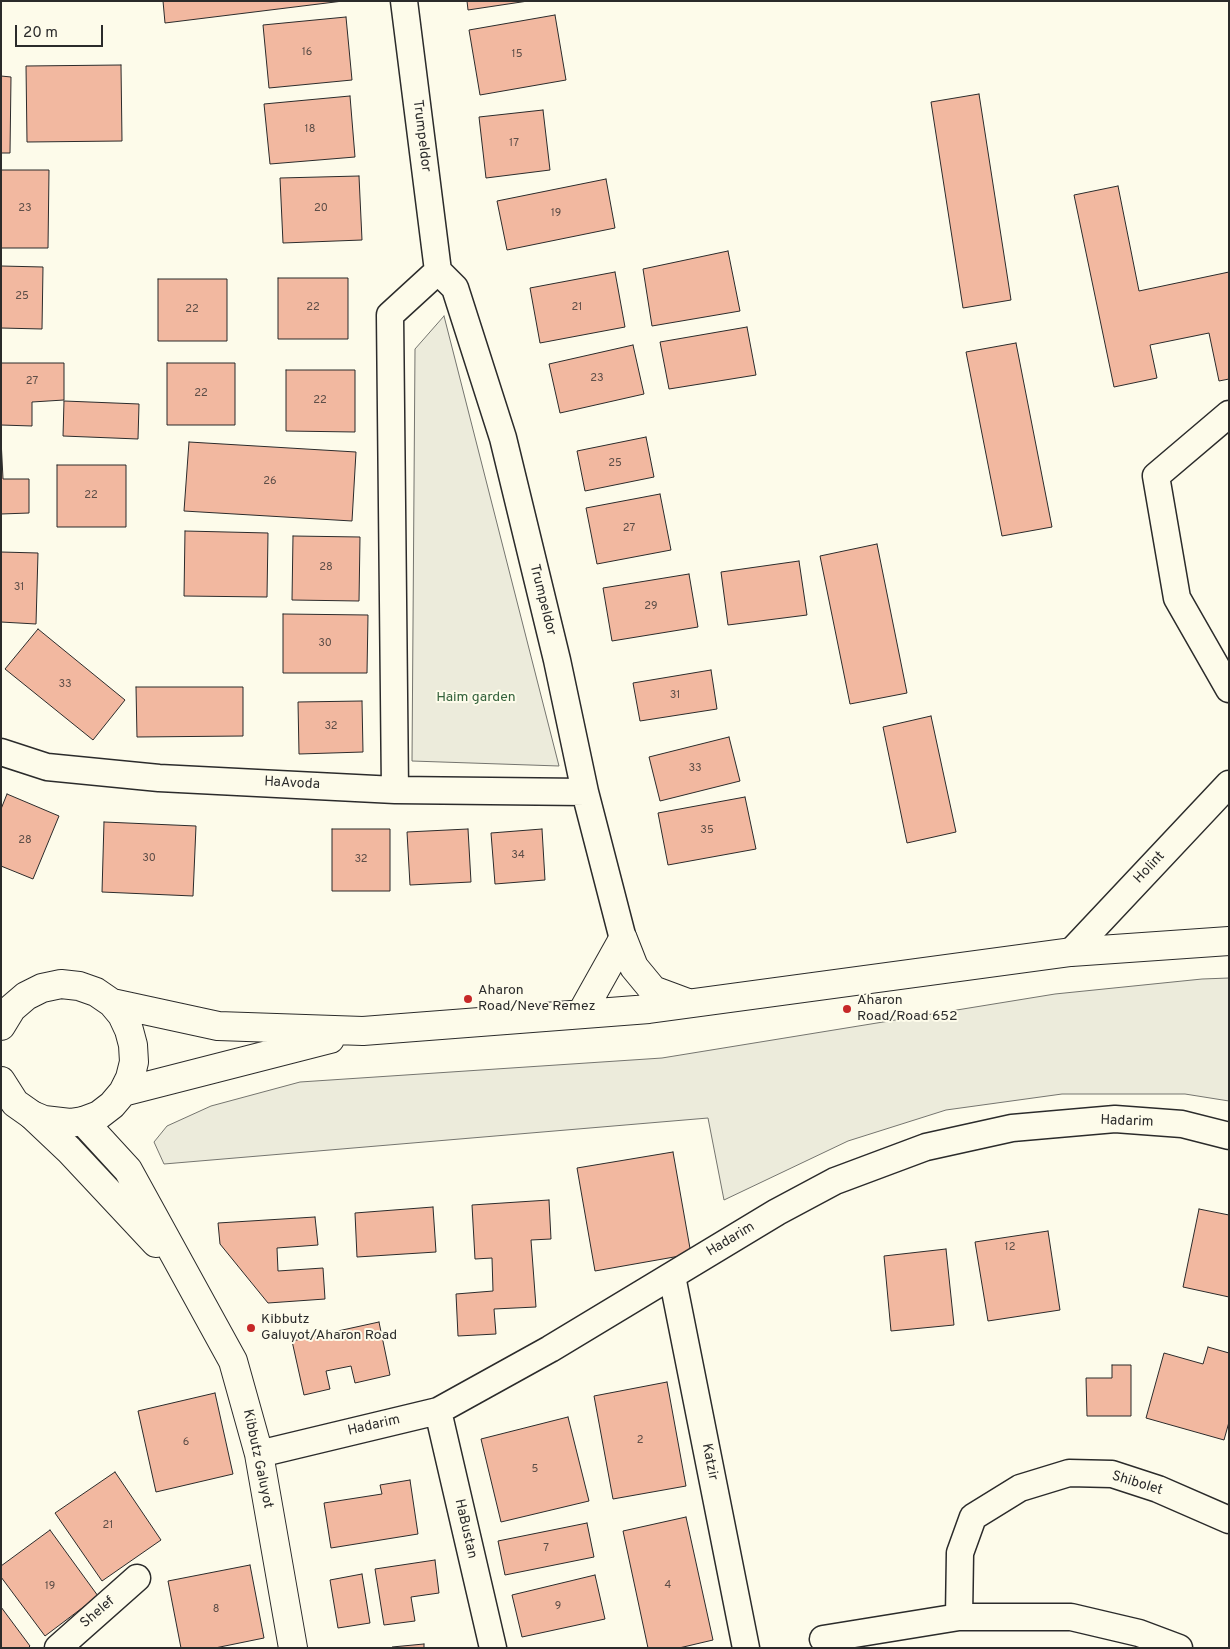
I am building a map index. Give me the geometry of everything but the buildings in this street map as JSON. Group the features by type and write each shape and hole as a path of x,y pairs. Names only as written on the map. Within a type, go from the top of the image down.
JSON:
{"main road":[{"path":"623,939 634,968 654,990 689,1003"},
{"path":"581,1014 623,939"},
{"path":"2,1024 12,1008 26,996 42,988 61,984 79,986 96,992 112,1002 218,1026 363,1031 649,1009 1071,952 1229,940"},
{"path":"4,1090 15,1103 32,1115 57,1123 83,1121 99,1115 112,1105 123,1092 130,1078 134,1062 130,1030 112,1002"},
{"path":"123,1092 246,1059 363,1031"},
{"name":"Kibbutz Galuyot","path":"32,1115 141,1225 190,1281"},
{"name":"Kibbutz Galuyot","path":"83,1121 128,1170 233,1361 259,1454 293,1648"}],"street":[{"name":"Trumpeldor","path":"404,1 438,271 455,288 503,438 556,660 585,792 623,939"},
{"path":"395,790 390,315 438,271"},
{"path":"1229,414 1156,476 1177,598 1229,689"},
{"name":"HaAvoda","path":"1,752 47,767 159,778 395,790 585,792"},
{"name":"Holint","path":"1071,952 1229,784"},
{"name":"Hadarim","path":"259,1454 438,1411 550,1349 777,1212 835,1181 926,1147 1012,1128 1115,1119 1182,1124 1229,1136"},
{"name":"Katzir","path":"672,1276 746,1648"},
{"name":"HaBustan","path":"438,1411 493,1648"},
{"name":"Shibolet","path":"959,1618 960,1553 973,1517 1020,1488 1069,1473 1112,1474 1158,1489 1229,1520"},
{"name":"Shelef","path":"58,1648 137,1578"},
{"path":"823,1639 959,1618 1070,1617 1138,1633 1179,1648"}],"green space":[{"name":"Haim garden","path":"444,316 559,766 412,761 415,349"},
{"path":"1229,978 1229,1101 1185,1094 1062,1094 946,1110 848,1141 724,1200 708,1118 164,1164 154,1142 167,1126 211,1106 300,1082 662,1058 1055,994"}],"place":[{"name":"Aharon Road/Neve Remez","path":"468,999"},
{"name":"Aharon Road/Road 652","path":"847,1009"},
{"name":"Kibbutz Galuyot/Aharon Road","path":"251,1328"}]}
